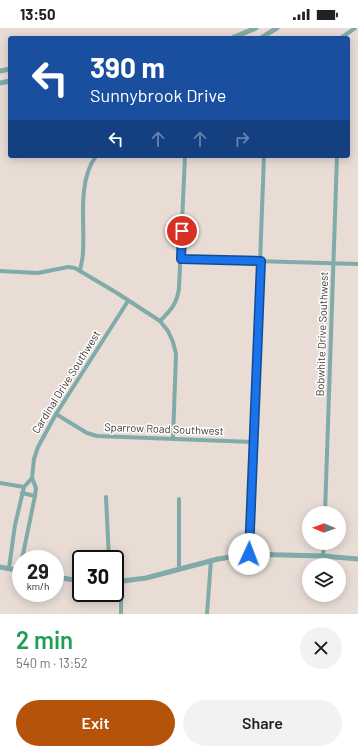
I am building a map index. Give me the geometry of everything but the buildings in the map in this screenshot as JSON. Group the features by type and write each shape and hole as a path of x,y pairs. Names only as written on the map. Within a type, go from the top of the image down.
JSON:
{"street":[{"path":"237,36 256,28"},
{"path":"263,36 277,28"},
{"path":"344,36 355,28"},
{"path":"80,271 83,254 84,184 88,168 95,158"},
{"path":"160,321 174,307 180,288 185,158"},
{"path":"249,554 264,158"},
{"name":"Bobwhite Drive Southwest","path":"325,506 337,158"},
{"path":"181,259 358,264"},
{"path":"0,271 38,273 68,267 80,271 160,321 168,331 176,354 172,438"},
{"name":"Cardinal Drive Southwest","path":"24,550 35,496 36,488 32,478 34,459 38,447 56,414 128,301"},
{"name":"Sparrow Road Southwest","path":"56,414 79,429 92,434 128,438 172,438 253,442"},
{"path":"9,568 15,525 22,493 24,487 32,478"},
{"path":"0,483 24,487"},
{"path":"22,493 35,496"},
{"path":"106,497 109,550"},
{"path":"179,499 180,569"},
{"path":"323,550 323,556"},
{"path":"124,582 146,578 235,555 323,556 358,559"},
{"path":"207,614 211,560"},
{"path":"0,567 12,568"},
{"path":"121,602 121,614"}],"route":[{"path":"182,231 181,259 261,261 249,554"}]}
